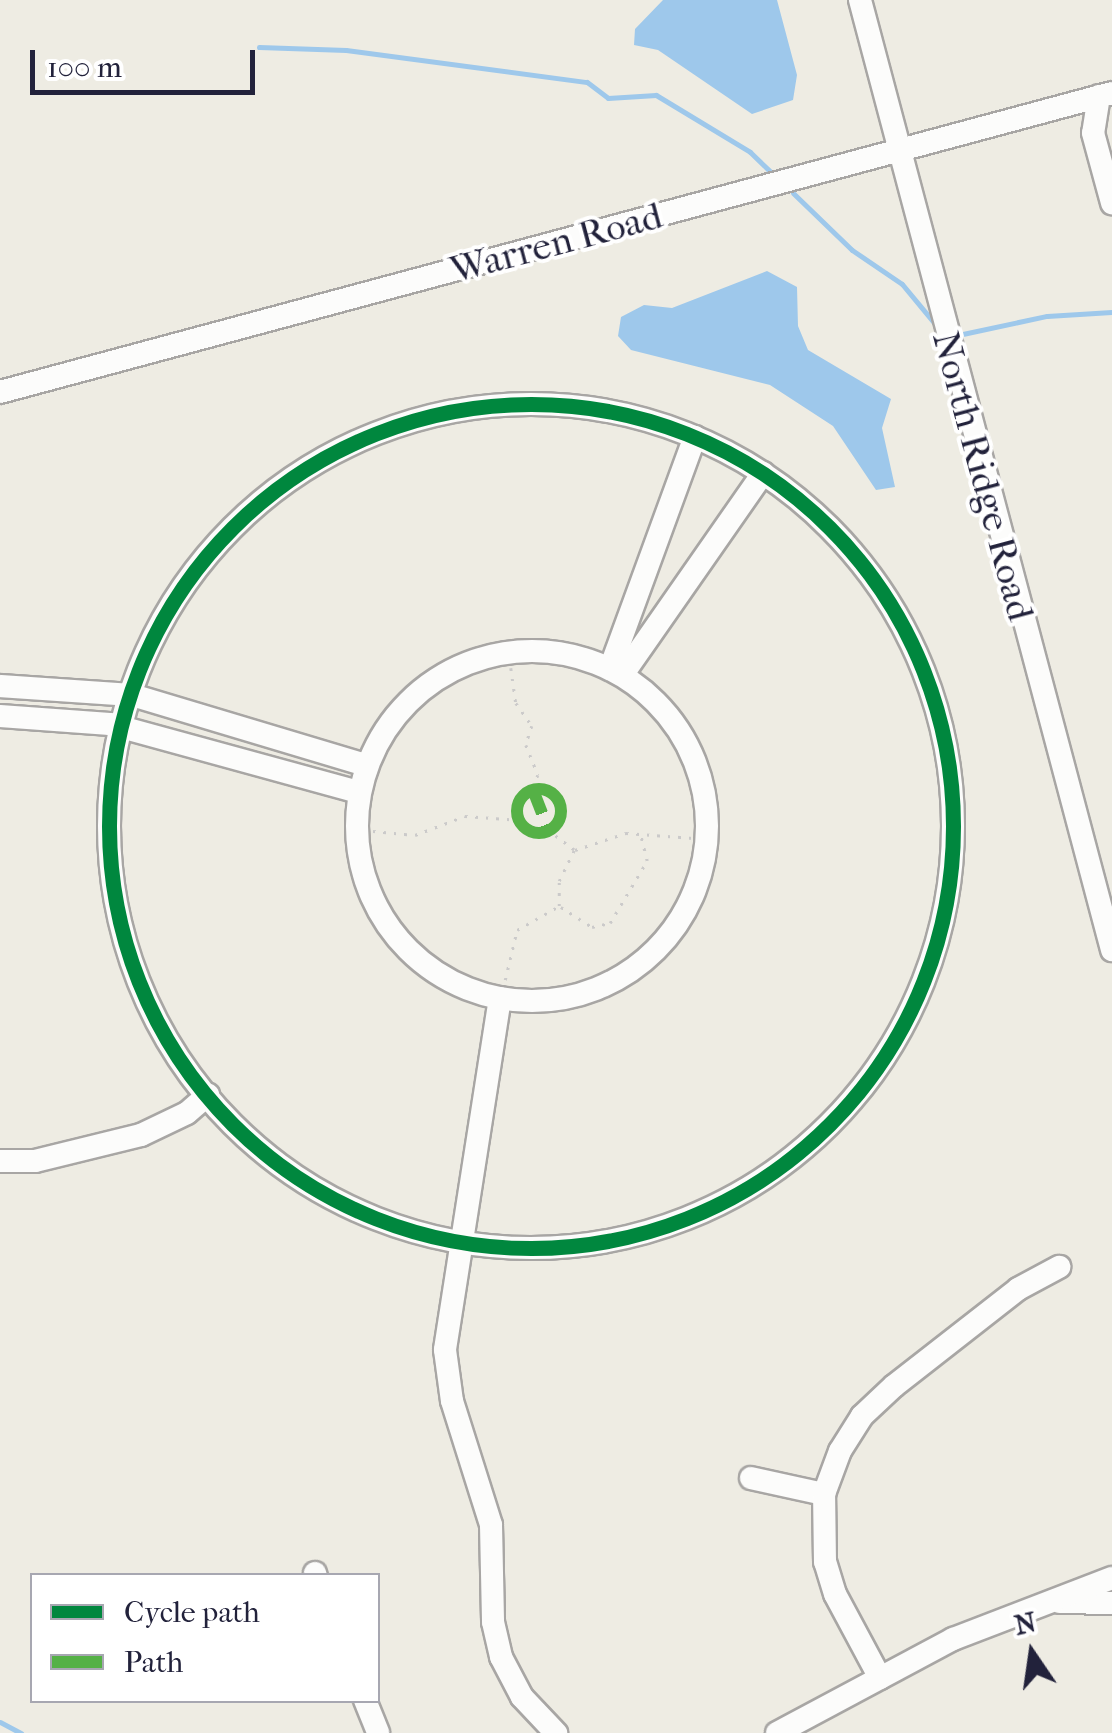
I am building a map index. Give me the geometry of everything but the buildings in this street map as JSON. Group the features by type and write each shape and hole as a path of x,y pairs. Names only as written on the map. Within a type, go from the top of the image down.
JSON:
{"street":[{"name":"North Ridge Road","path":"860,0 896,152 1112,950"},
{"name":"Warren Road","path":"0,392 896,152 1108,100"},
{"path":"1108,100 1094,133 1112,203"},
{"path":"520,404 636,418 694,437 763,473 840,537 882,588 918,653 944,742 953,814 946,918 932,968 879,1069 832,1125 763,1179 714,1208 644,1234 527,1248 460,1243 384,1222 329,1196 270,1158 208,1094 154,1018 120,924 109,808 123,727 156,628 204,558 264,498 370,436 437,415 520,404"},
{"path":"617,670 694,437"},
{"path":"617,670 763,473"},
{"path":"518,652 617,670 683,734 700,771 708,839 696,890 651,955 580,994 503,989 441,976 388,928 358,860 358,792 365,765 402,709 455,669 518,652"},
{"path":"0,686 132,695 365,765"},
{"path":"0,716 123,727 358,792"},
{"path":"226,758 238,727"},
{"path":"503,989 445,1350 452,1402 491,1525 492,1622 514,1684 556,1733"},
{"path":"0,1162 35,1161 141,1135 188,1113 208,1094"},
{"path":"880,1678 830,1578 824,1494 862,1416 1018,1289 1059,1268"},
{"path":"752,1478 824,1494"},
{"path":"777,1733 953,1639 1112,1578"},
{"path":"1047,1602 1112,1602"},
{"path":"366,1703 378,1733"}],"path":[{"path":"511,668 516,703 532,726 526,744 538,775 533,790"},
{"path":"373,832 415,835 465,816 519,820"},
{"path":"549,831 574,850"},
{"path":"574,850 640,832 708,839"},
{"path":"559,906 592,928 610,923 646,862 640,832"},
{"path":"559,906 560,881 574,850"},
{"path":"503,989 517,930 559,906"}],"water":[{"path":"663,0 777,0 797,75 793,100 752,114 658,50 634,45 635,29"},
{"path":"767,271 797,287 798,326 808,350 891,399 882,428 895,487 876,490 833,426 770,385 631,350 618,336 621,317 644,305 672,308"}],"waterway":[{"path":"259,47 346,50 587,82 608,98 656,95 750,152 771,172"},
{"path":"793,193 852,250 902,284 936,325"},
{"path":"958,335 1047,316 1112,312"},
{"path":"0,1722 21,1733"}],"marked path":[{"path":"539,789 555,795 561,811 555,827 539,833 523,827 517,811 523,795 539,789"},
{"path":"533,790 549,831"}],"cycle path":[{"path":"531,404 613,412 693,436 766,475 829,528 882,591 921,664 945,744 953,826 945,908 921,988 882,1061 829,1124 766,1177 693,1216 613,1240 531,1248 449,1240 369,1216 296,1177 233,1124 180,1061 141,988 117,908 109,826 117,744 141,664 180,591 233,528 296,475 369,436 449,412 531,404"}]}
